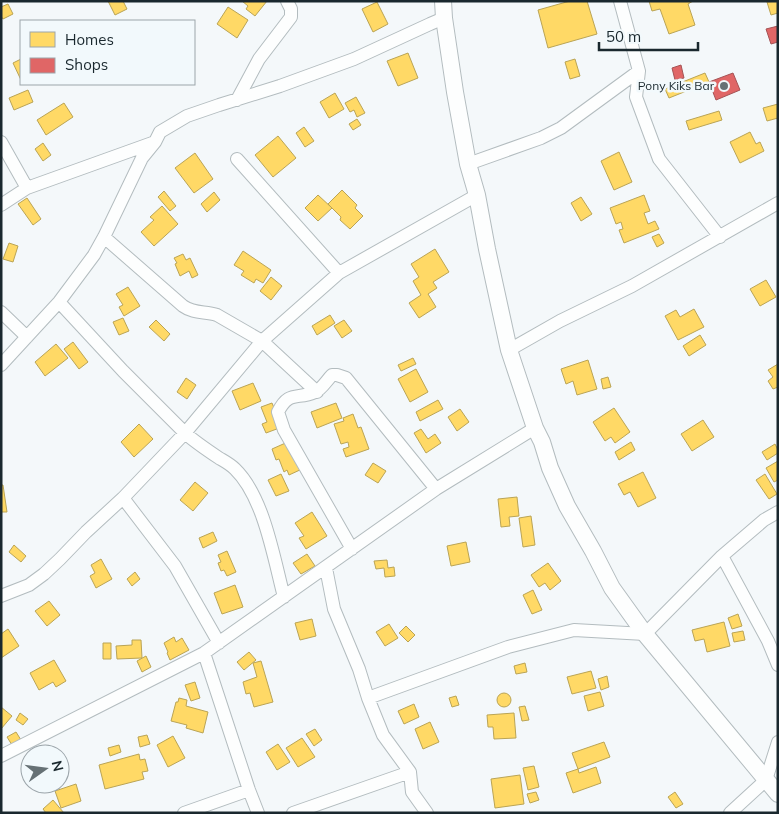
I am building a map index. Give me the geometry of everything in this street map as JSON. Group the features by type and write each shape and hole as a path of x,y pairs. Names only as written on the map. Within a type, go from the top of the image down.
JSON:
{"street":[{"path":"237,100 259,59 290,17 291,9 287,1"},
{"path":"443,1 455,92 468,164 477,194 509,350 550,468 567,506 612,588 645,634 778,794"},
{"path":"620,1 639,71 636,97 659,159 720,237"},
{"path":"1,365 60,302 94,255 142,158 155,142 160,132 187,116 280,86 354,59 444,18"},
{"path":"468,164 541,138 561,128 639,71"},
{"path":"1,142 28,188"},
{"path":"1,205 28,188 155,142"},
{"path":"237,160 340,273"},
{"path":"1,596 30,585 60,559 123,498 185,433 262,341 340,273 477,194"},
{"path":"509,350 560,321 632,286 778,202"},
{"path":"104,237 183,306 189,310 218,315 262,341 317,392"},
{"path":"60,302 122,371 185,433 195,442 234,468 247,484 257,503 267,532 284,597"},
{"path":"1,312 27,337"},
{"path":"352,549 284,430 278,412 288,398 317,392 332,375 346,378 436,489"},
{"path":"1,756 204,653 436,489 535,428"},
{"path":"123,498 175,566 219,643"},
{"path":"368,698 508,647 574,630 645,634 722,556 764,520 778,512"},
{"path":"722,556 768,642 778,665"},
{"path":"326,568 334,609 359,669 383,735 410,772 412,792 427,813"},
{"path":"204,653 258,813"},
{"path":"730,813 766,780 778,742"},
{"path":"294,813 410,772"},
{"path":"184,813 249,790"}],"building: Homes":[{"path":"108,1 123,1 127,9 115,15"},
{"path":"242,1 267,1 255,16 246,9 248,6"},
{"path":"570,1 587,1 597,34 548,48 538,10"},
{"path":"649,1 693,1 688,4 695,25 669,34 660,9 652,11"},
{"path":"778,1 778,13 771,15 767,2"},
{"path":"377,2 388,24 373,32 362,9"},
{"path":"8,4 13,14 3,19 1,7"},
{"path":"228,7 248,20 237,38 217,24"},
{"path":"408,53 418,78 398,86 387,61"},
{"path":"575,59 580,76 570,79 565,62"},
{"path":"20,60 20,78 13,63"},
{"path":"705,73 709,82 669,98 665,89"},
{"path":"28,90 33,102 14,110 9,98"},
{"path":"335,93 344,109 329,118 320,102"},
{"path":"356,97 365,113 357,117 354,110 350,112 345,103"},
{"path":"64,103 73,117 46,135 37,120"},
{"path":"778,104 778,118 767,121 763,108"},
{"path":"719,111 722,120 689,130 686,121"},
{"path":"357,119 361,125 353,130 349,124"},
{"path":"304,127 314,141 305,147 296,133"},
{"path":"750,132 756,144 760,142 764,151 740,163 730,142"},
{"path":"278,136 296,158 273,177 255,155"},
{"path":"43,143 51,155 43,161 35,149"},
{"path":"619,152 632,182 614,190 601,161"},
{"path":"195,153 213,179 194,193 175,168"},
{"path":"342,190 357,205 355,208 363,216 350,229 340,220 341,217 328,204"},
{"path":"164,191 176,206 170,211 158,197"},
{"path":"214,192 220,200 207,212 201,204"},
{"path":"318,195 332,208 318,221 305,208"},
{"path":"644,195 650,211 644,213 648,224 655,221 659,229 624,243 619,230 623,229 621,222 616,224 610,208"},
{"path":"581,197 592,214 581,221 571,203"},
{"path":"27,198 41,219 33,225 18,204"},
{"path":"162,206 178,224 154,246 141,232 154,220 150,217"},
{"path":"659,234 664,243 657,247 652,237"},
{"path":"9,243 18,246 13,262 3,259"},
{"path":"435,249 449,272 433,282 437,288 428,294 436,307 419,318 409,303 421,295 413,281 419,277 411,264"},
{"path":"243,251 271,270 263,283 256,279 254,283 241,275 244,271 234,265"},
{"path":"183,254 186,260 190,258 198,275 192,278 189,271 180,276 174,258"},
{"path":"271,277 282,286 271,300 260,291"},
{"path":"766,280 776,297 760,306 750,289"},
{"path":"128,287 140,306 124,316 119,307 123,305 116,294"},
{"path":"694,309 704,327 678,340 665,316 676,310 680,317"},
{"path":"330,315 335,323 317,335 312,326"},
{"path":"123,318 129,331 119,335 113,322"},
{"path":"156,320 170,334 164,341 149,327"},
{"path":"344,320 352,331 342,338 334,326"},
{"path":"700,335 706,345 689,356 683,346"},
{"path":"73,342 88,362 79,369 64,349"},
{"path":"56,344 68,358 45,376 35,362"},
{"path":"413,358 416,364 401,371 398,365"},
{"path":"588,360 597,389 577,395 573,381 566,384 561,369"},
{"path":"778,364 778,387 773,389 768,381 773,377 768,370"},
{"path":"416,369 428,392 410,402 398,379"},
{"path":"608,377 611,387 603,389 601,379"},
{"path":"186,378 196,385 187,399 177,392"},
{"path":"253,383 261,401 240,410 232,391"},
{"path":"438,400 443,409 420,421 416,412"},
{"path":"272,403 282,427 266,433 262,424 267,422 261,407"},
{"path":"336,403 342,418 317,428 311,412"},
{"path":"614,408 630,432 615,443 611,437 605,441 593,422"},
{"path":"460,409 469,422 457,431 448,417"},
{"path":"353,414 358,428 361,427 369,449 346,457 343,449 349,447 348,442 341,444 334,424 344,421 343,418"},
{"path":"703,420 714,437 692,451 681,434"},
{"path":"139,424 153,439 134,457 121,442"},
{"path":"421,429 428,439 435,434 441,443 426,453 414,433"},
{"path":"290,441 302,469 289,475 287,470 284,472 279,459 276,460 272,449"},
{"path":"631,442 635,450 619,460 615,452"},
{"path":"775,444 778,453 767,460 762,452"},
{"path":"778,461 778,480 774,482 766,468"},
{"path":"373,463 386,471 378,483 365,475"},
{"path":"643,472 656,498 638,507 630,492 624,495 618,484"},
{"path":"281,474 289,491 276,496 268,480"},
{"path":"765,474 777,494 769,499 756,480"},
{"path":"195,482 208,493 193,511 180,500"},
{"path":"1,485 3,485 7,512 1,512"},
{"path":"517,497 519,516 509,517 510,526 501,527 498,499"},
{"path":"312,512 327,536 306,549 299,538 304,536 295,523"},
{"path":"531,516 535,545 523,547 519,518"},
{"path":"213,532 217,541 203,548 199,538"},
{"path":"466,542 470,562 451,566 447,546"},
{"path":"14,545 26,556 21,562 9,552"},
{"path":"227,551 236,572 227,576 224,570 221,571 218,563 221,562 218,555"},
{"path":"307,554 315,566 301,574 293,563"},
{"path":"101,559 112,579 96,588 90,576 95,573 91,565"},
{"path":"387,560 388,568 394,567 395,576 385,577 384,568 376,569 374,561"},
{"path":"548,563 561,581 550,590 545,583 539,587 531,575"},
{"path":"135,572 140,579 132,586 127,579"},
{"path":"235,585 243,607 222,614 214,593"},
{"path":"533,590 542,610 532,614 523,595"},
{"path":"49,601 60,615 47,626 35,611"},
{"path":"738,614 742,626 732,629 728,618"},
{"path":"312,619 316,636 300,640 295,623"},
{"path":"724,622 730,646 707,652 704,639 695,641 692,630"},
{"path":"389,624 398,638 385,646 376,632"},
{"path":"406,626 415,635 408,642 399,633"},
{"path":"8,629 19,646 1,658 1,634"},
{"path":"743,631 745,640 734,642 732,633"},
{"path":"174,637 176,642 182,638 189,650 170,660 164,643"},
{"path":"132,640 141,640 142,658 117,659 116,646 132,645"},
{"path":"103,643 111,643 111,659 103,659"},
{"path":"249,652 256,660 244,670 237,662"},
{"path":"146,656 151,667 142,672 137,661"},
{"path":"54,660 66,681 56,687 53,682 39,690 30,673"},
{"path":"261,661 273,702 254,707 250,693 246,694 243,682 257,677 253,663"},
{"path":"525,663 527,672 516,674 514,666"},
{"path":"591,671 596,688 572,694 567,677"},
{"path":"607,676 609,687 601,690 598,679"},
{"path":"195,682 200,698 191,701 185,685"},
{"path":"600,692 604,706 588,711 584,696"},
{"path":"504,693 509,695 511,700 509,705 504,707 499,705 497,700 499,695"},
{"path":"456,696 459,705 452,707 449,698"},
{"path":"179,698 187,700 186,706 208,712 203,733 186,728 187,725 171,721 176,702 178,702"},
{"path":"414,704 419,717 404,724 398,711"},
{"path":"525,706 529,720 522,721 519,707"},
{"path":"1,707 12,716 1,729"},
{"path":"20,713 28,719 23,725 16,720"},
{"path":"514,713 516,738 494,739 493,727 488,727 487,715"},
{"path":"430,722 439,742 423,749 415,729"},
{"path":"315,729 322,740 314,746 306,734"},
{"path":"16,732 21,740 12,745 7,737"},
{"path":"147,735 150,744 140,747 138,737"},
{"path":"173,736 185,758 168,767 157,745"},
{"path":"302,738 315,757 298,767 286,748"},
{"path":"604,742 610,757 578,769 572,753"},
{"path":"278,744 290,762 277,770 266,752"},
{"path":"119,745 121,752 110,756 108,748"},
{"path":"139,754 140,760 145,759 148,771 142,772 144,779 105,789 99,765"},
{"path":"534,766 539,787 528,790 523,768"},
{"path":"596,767 601,783 573,793 566,773 578,769 579,773"},
{"path":"520,775 524,804 495,808 491,779"},
{"path":"76,784 81,801 61,808 56,794 70,794 70,786"},
{"path":"536,792 539,800 530,803 527,794"},
{"path":"675,792 683,804 676,808 668,797"},
{"path":"53,800 64,813 46,813 43,809"}],"building: Shops":[{"path":"778,26 778,42 771,44 766,29"},
{"path":"681,65 684,78 675,80 672,68"},
{"name":"Pony Kiks Bar","path":"733,73 740,90 716,100 709,82"}],"place":[{"name":"Pony Kiks Bar","path":"724,86"}]}
